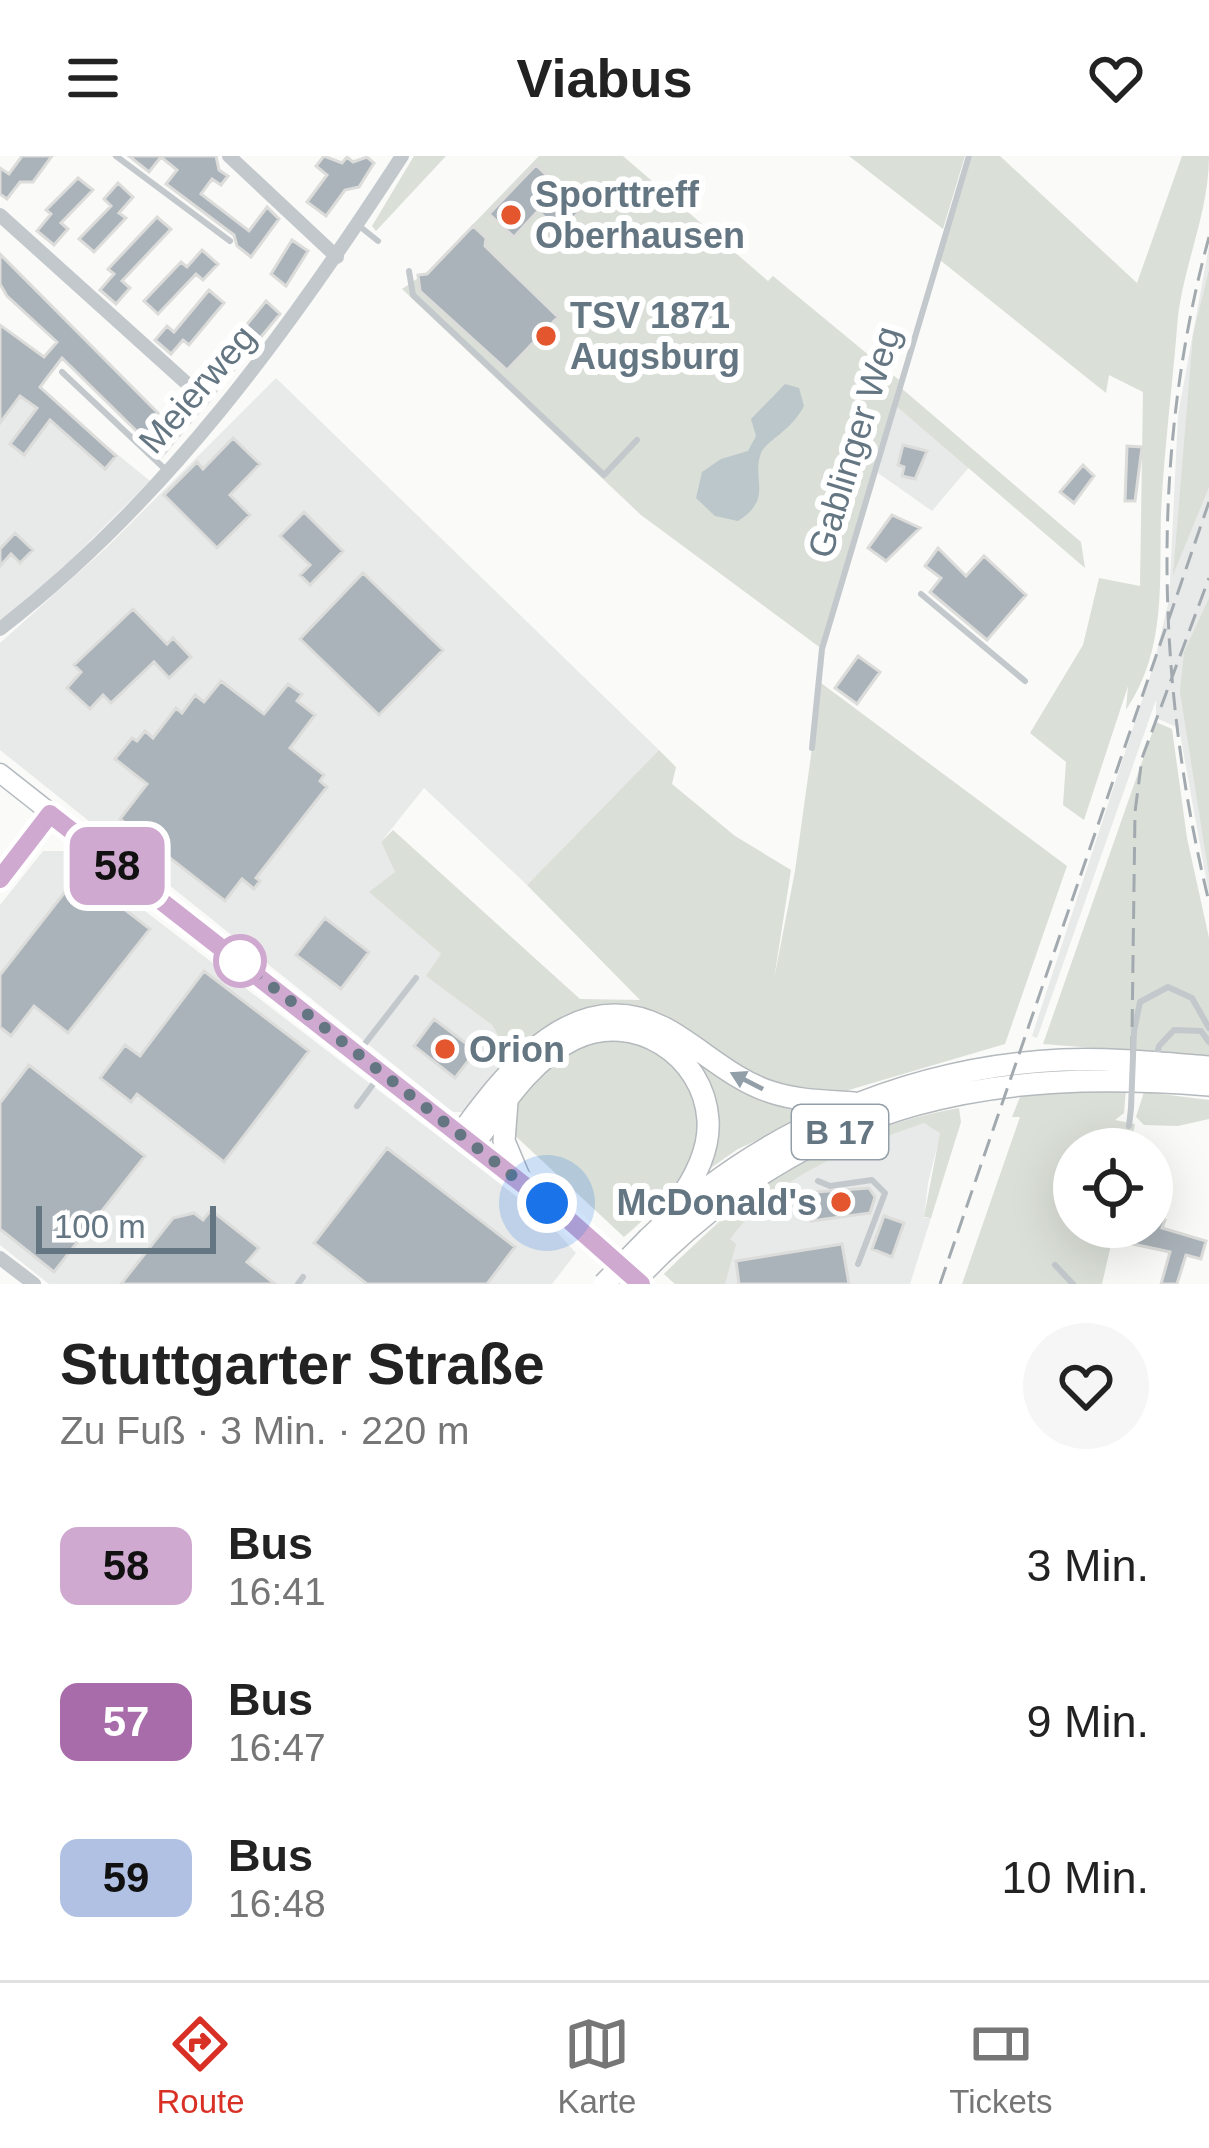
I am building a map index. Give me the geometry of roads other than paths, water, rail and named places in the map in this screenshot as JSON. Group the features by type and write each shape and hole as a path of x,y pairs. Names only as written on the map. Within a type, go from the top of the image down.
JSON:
{"highway":[{"path":"466,1140 546,1036 582,1019 607,1016 653,1022 770,1092 861,1103"},
{"path":"466,1140 545,1058 588,1033 641,1033 682,1059 705,1097 707,1141 687,1189 656,1240"},
{"name":"B 17","path":"604,1284 739,1165 861,1103 925,1082 1155,1062 1209,1066"},
{"name":"B 17","path":"631,1284 656,1240 750,1180 822,1140 930,1099 1029,1071 1209,1085"},
{"path":"507,1102 504,1142 522,1184"}],"main road":[{"path":"0,773 610,1254"}],"street":[{"path":"229,156 337,257"},
{"name":"Meierweg","path":"0,629 39,599 166,471 337,257 402,156"},
{"path":"0,214 194,389"},
{"path":"0,879 50,814"},
{"path":"0,1258 34,1284"}],"lane":[{"path":"116,156 230,241"},
{"name":"Gablinger Weg","path":"812,748 822,649 969,156"},
{"path":"358,224 378,242"},
{"path":"409,271 413,295 604,476 638,440"},
{"path":"62,373 166,471"},
{"path":"921,594 1025,681"},
{"path":"357,1053 416,978"},
{"path":"1129,1126 1140,1002 1168,986 1192,998 1209,1028"},
{"path":"1155,1062 1159,1046 1174,1030 1202,1031 1209,1042"},
{"path":"357,1106 382,1072"},
{"path":"818,1180 830,1186 872,1180 885,1192 859,1264"},
{"path":"1055,1265 1073,1284"}],"tunnel":[{"path":"193,389 210,402"}],"railway":[{"path":"1209,237 1177,402 1167,570 1178,737 1209,902"},
{"path":"940,1284 1209,502"},
{"path":"1131,1108 1135,812 1142,758 1209,578"}],"place":[{"name":"Sporttreff Oberhausen","path":"511,215"},
{"name":"TSV 1871 Augsburg","path":"546,336"},
{"name":"Orion","path":"445,1049"},
{"name":"McDonald's","path":"841,1202"}]}
